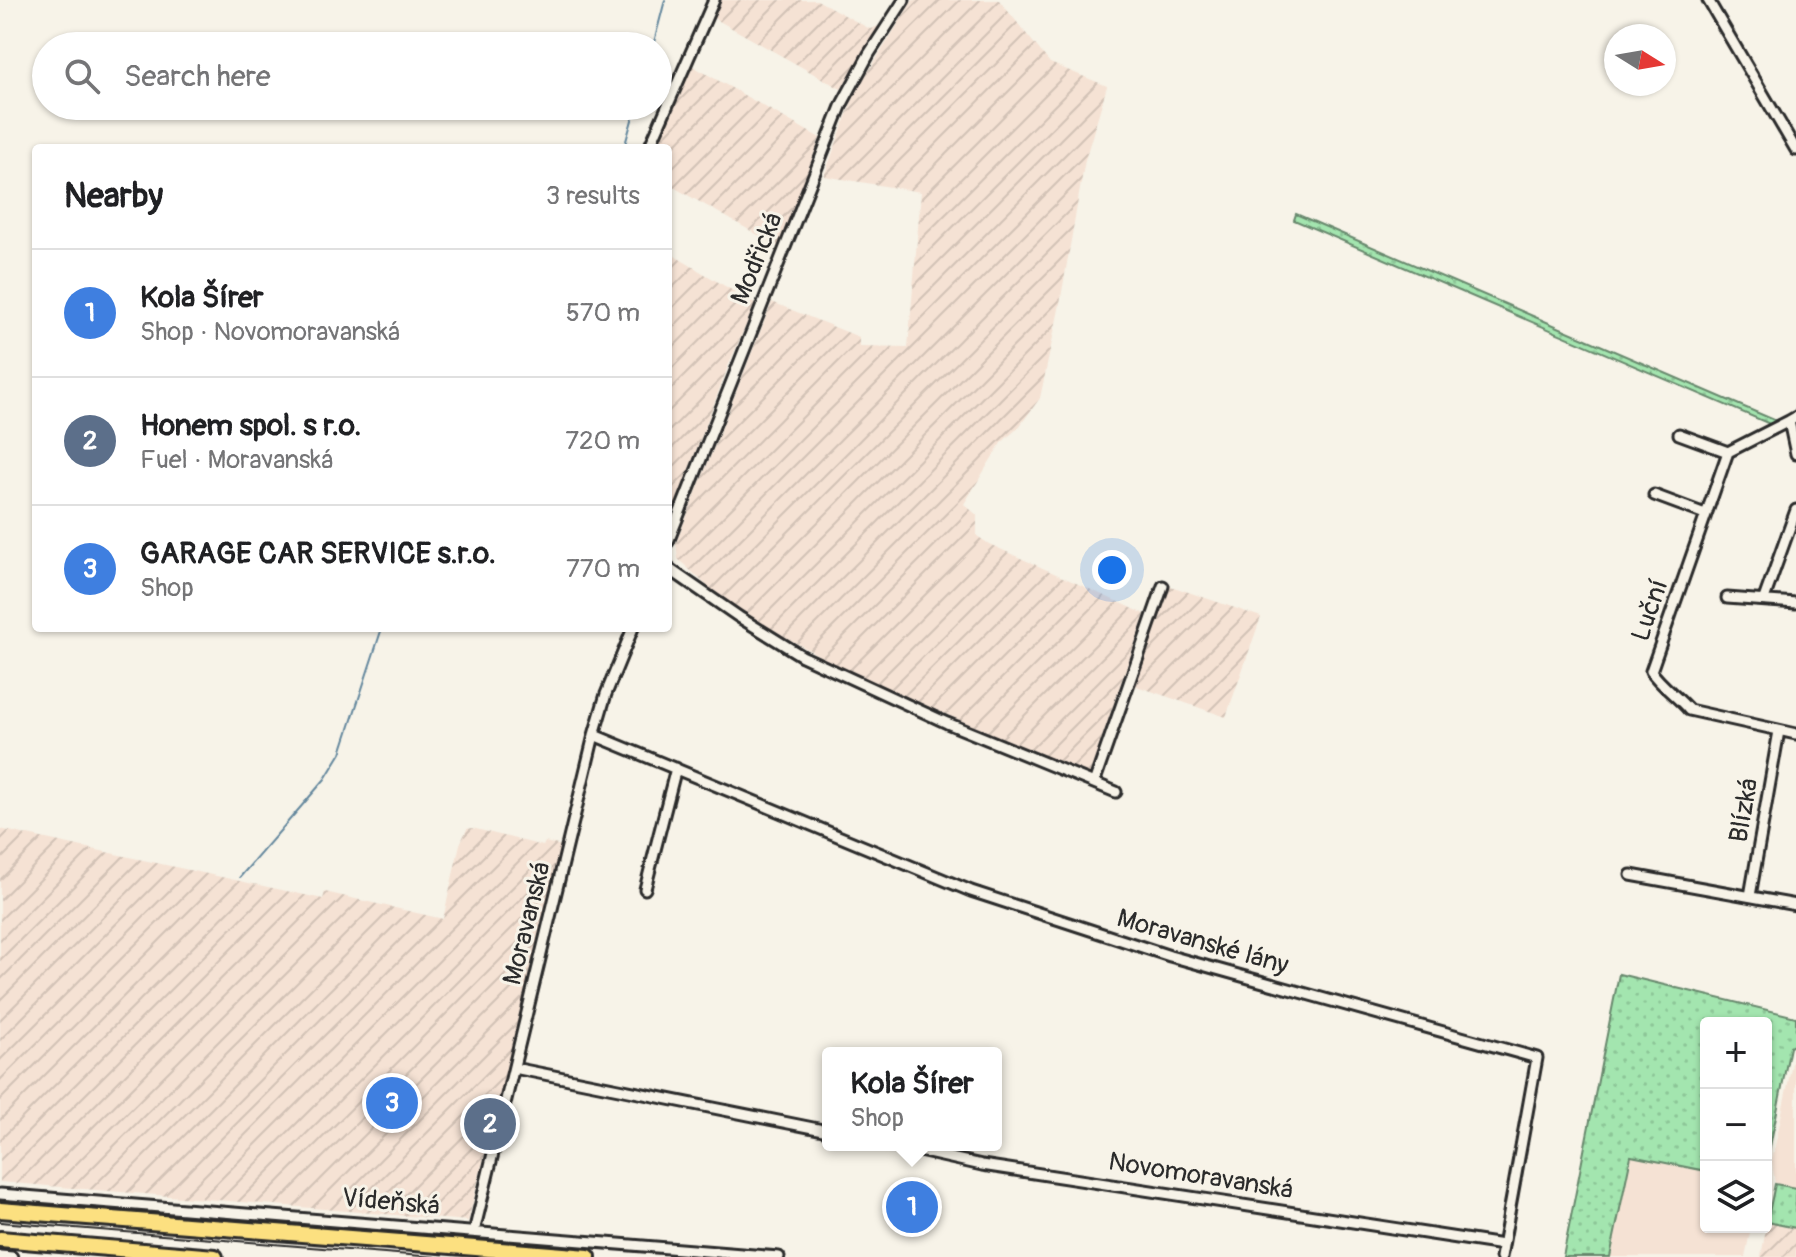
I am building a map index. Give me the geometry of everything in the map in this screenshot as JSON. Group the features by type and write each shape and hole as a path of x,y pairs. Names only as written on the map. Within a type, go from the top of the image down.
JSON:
{"highway":[{"name":"Vídeňská","path":"0,1210 588,1257"},
{"path":"0,1239 215,1257"}],"street":[{"path":"672,96 714,0"},
{"name":"Modřická","path":"672,532 842,104 869,54 904,0"},
{"path":"1708,0 1796,150"},
{"path":"651,144 661,120"},
{"path":"1679,434 1728,452 1792,419 1796,454"},
{"name":"Luční","path":"1728,452 1651,671 1689,710 1779,731"},
{"path":"1654,495 1705,514"},
{"path":"1764,599 1796,510"},
{"path":"672,571 802,656 947,723 1116,792"},
{"path":"1094,783 1163,586"},
{"path":"1727,598 1796,603"},
{"name":"Moravanská","path":"474,1232 594,735 606,694 631,632"},
{"path":"1779,731 1796,734"},
{"name":"Blízká","path":"1750,896 1779,731"},
{"name":"Moravanské lány","path":"594,735 971,891 1170,956 1537,1058 1501,1257"},
{"path":"645,889 676,768"},
{"path":"1631,875 1796,905"},
{"path":"514,1068 822,1130"},
{"name":"Novomoravanská","path":"919,1151 982,1165 1503,1245"},
{"name":"Vídeňská","path":"0,1194 779,1257"},
{"path":"0,1256 12,1257"}],"shaded area":[{"path":"718,0 817,0 870,29 879,26 841,89 710,16"},
{"path":"913,0 999,0 1050,63 1107,86 1085,160 1040,398 1019,427 1001,443 964,504 977,515 977,536 989,544 1145,614 1089,775 860,678 729,606 678,559 676,543 772,302 859,337 859,347 908,348 921,192 824,176 855,93"},
{"path":"689,64 820,138 779,247 672,186 672,144 655,144 665,120 672,120 672,104"},
{"path":"672,254 755,304 672,514"},
{"path":"1162,583 1261,617 1226,717 1128,683"},
{"path":"0,829 323,899 325,892 443,919 460,844 467,829 543,846 545,842 562,846 468,1221 0,1182"},
{"path":"1796,1044 1796,1188 1775,1184 1772,1161"},
{"path":"1630,1156 1700,1170 1700,1233 1750,1233 1745,1257 1610,1257"},
{"path":"1772,1223 1796,1228 1796,1257 1761,1257 1765,1233 1772,1233"}],"green space":[{"path":"1296,214 1779,422 1772,425 1294,220"},
{"path":"1619,974 1796,1017 1796,1044 1790,1047 1772,1136 1772,1017 1700,1017 1700,1170 1631,1156 1610,1257 1563,1257"},
{"path":"1775,1184 1796,1188 1796,1228 1772,1223"}],"waterway":[{"path":"657,32 665,0"},
{"path":"625,144 632,120"},
{"path":"240,877 325,779 341,753 381,632"}],"tram line":[{"path":"0,1222 434,1257"}],"place":[{"name":"GARAGE CAR SERVICE s.r.o.","path":"392,1103"},
{"name":"Honem spol. s r.o.","path":"490,1124"},
{"name":"Kola Šírer","path":"912,1207"}]}
